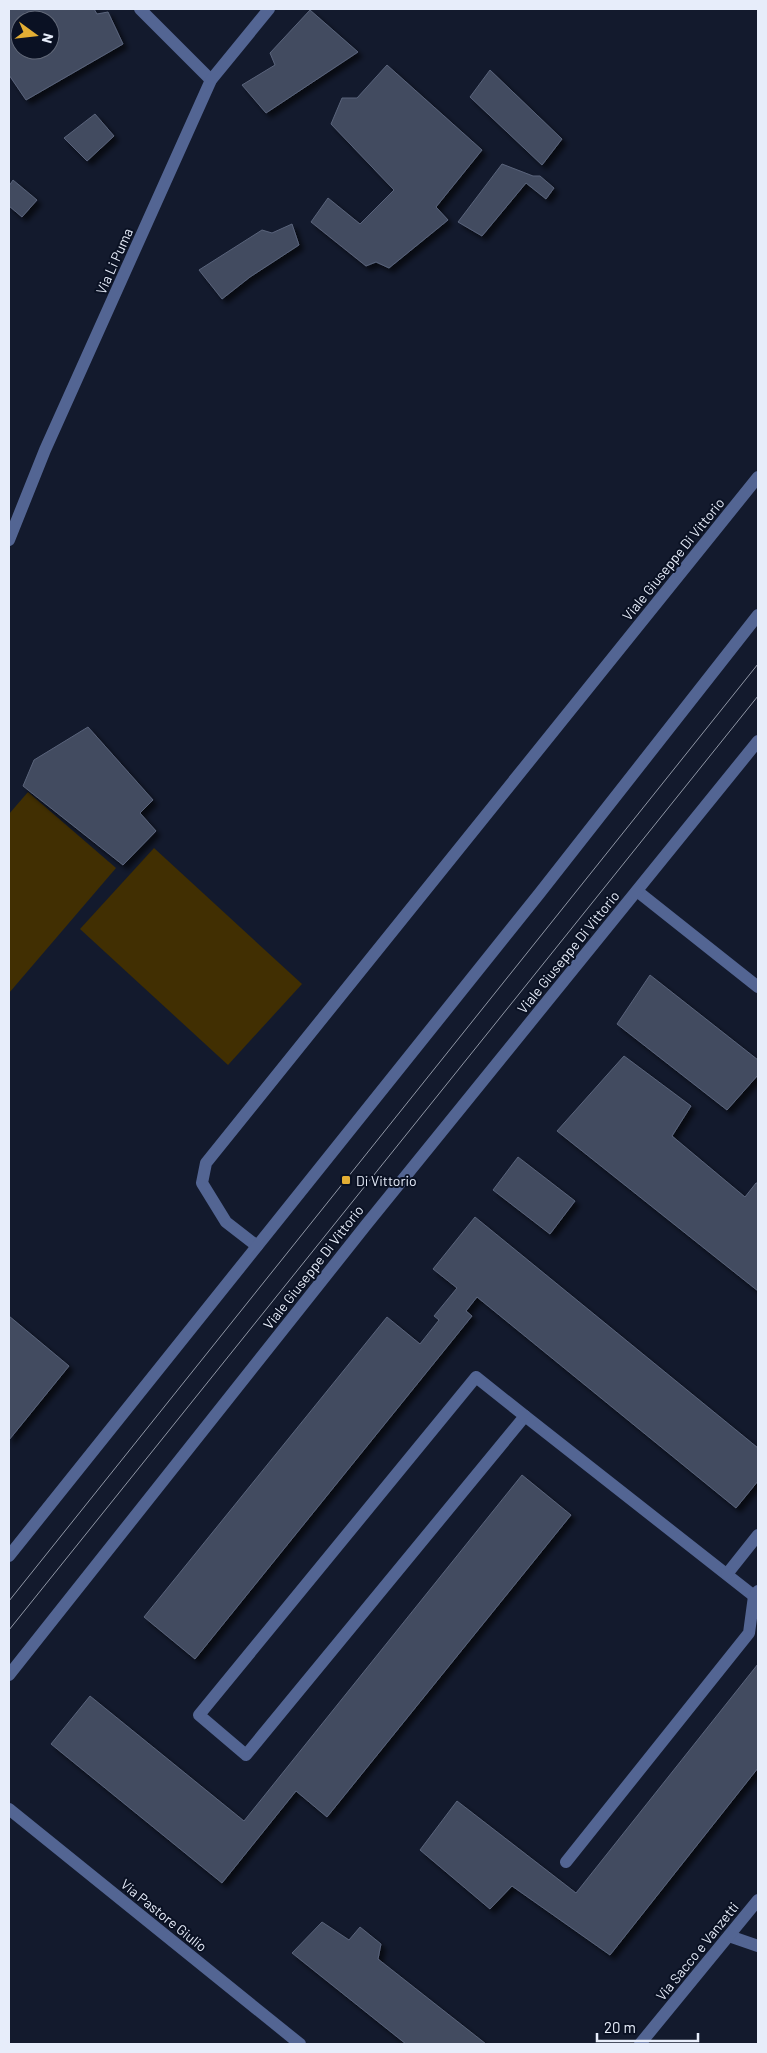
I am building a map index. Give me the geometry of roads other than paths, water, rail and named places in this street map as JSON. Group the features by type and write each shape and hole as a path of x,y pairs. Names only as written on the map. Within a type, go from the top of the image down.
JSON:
{"street":[{"path":"140,9 210,80"},
{"name":"Via Li Puma","path":"9,540 45,450 174,167 210,80 270,9"},
{"name":"Viale Giuseppe Di Vittorio","path":"257,1246 226,1222 202,1183 206,1163 758,476"},
{"path":"9,1556 540,894 758,615"},
{"name":"Viale Giuseppe Di Vittorio","path":"9,1675 366,1225 758,741"},
{"path":"637,891 758,987"},
{"path":"525,1416 246,1755 199,1715 476,1377 727,1574 756,1594 748,1633 566,1862"},
{"path":"727,1574 758,1535"},
{"name":"Via Pastore Giulio","path":"9,1809 300,2044"},
{"name":"Via Sacco e Vanzetti","path":"640,2044 758,1900"},
{"path":"729,1936 758,1946"}],"tram line":[{"path":"9,1601 758,664"},
{"path":"9,1630 758,696"}],"place":[{"name":"Di Vittorio","path":"346,1180"}]}
